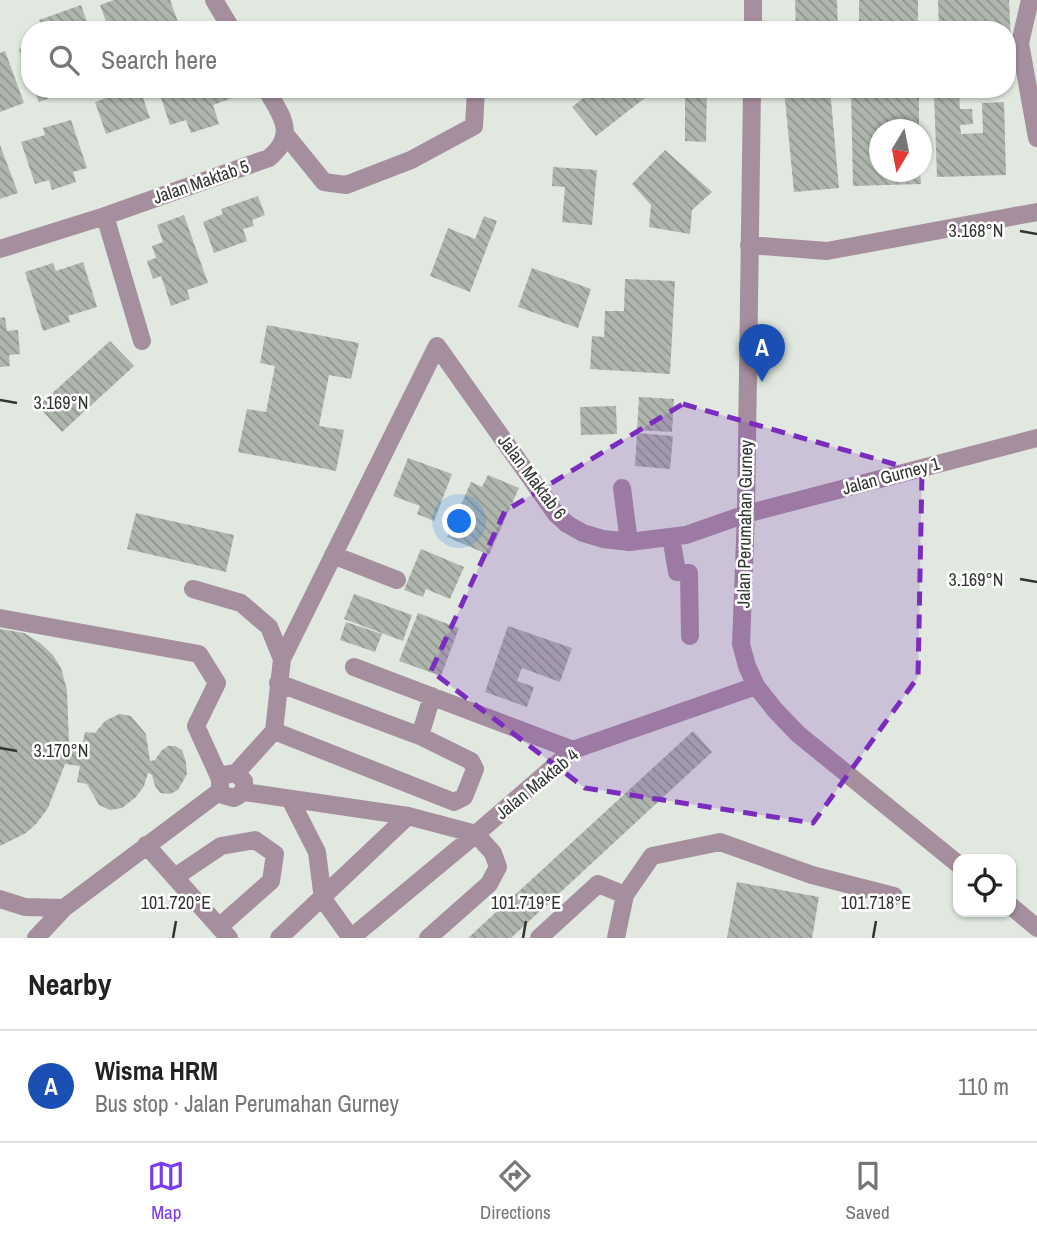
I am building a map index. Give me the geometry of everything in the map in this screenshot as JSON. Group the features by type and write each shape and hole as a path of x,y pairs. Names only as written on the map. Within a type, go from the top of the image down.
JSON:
{"street":[{"path":"215,0 227,21"},
{"path":"753,21 754,0"},
{"path":"1030,0 1020,43 1037,138"},
{"path":"271,98 283,120 285,134 324,182 346,186 411,160 474,126 476,98"},
{"name":"Jalan Perumahan Gurney","path":"752,98 746,514 741,644 756,686 798,734 953,860"},
{"name":"Jalan Maktab 5","path":"0,249 269,158 283,143 285,134"},
{"path":"750,245 827,251 1037,212"},
{"path":"104,216 142,341"},
{"name":"Jalan Maktab 6","path":"333,555 437,346 556,514 583,533 629,542 686,535 746,514"},
{"name":"Jalan Gurney 1","path":"746,514 1037,438"},
{"path":"622,488 629,542"},
{"path":"671,537 677,572 689,573 690,636"},
{"path":"36,938 64,908 225,781 274,731 282,659 333,555 397,580"},
{"path":"193,589 241,603 269,627 282,659"},
{"path":"0,618 199,654 217,683 196,726 225,781"},
{"path":"354,667 573,750"},
{"path":"274,731 454,802 464,797 475,769 471,761 420,736 278,683"},
{"name":"Jalan Maktab 4","path":"351,938 573,750 756,686"},
{"path":"420,736 432,696"},
{"path":"225,781 244,781 244,792 408,816 476,834 493,853 498,867 489,884 428,938"},
{"path":"291,801 317,852 323,899 351,938"},
{"path":"279,938 408,816"},
{"path":"146,845 224,932 271,881 275,854 255,840 221,846 175,877"},
{"path":"616,938 625,895 652,856 720,842 812,875 894,896"},
{"path":"539,938 597,884 625,895"},
{"path":"0,899 25,907 64,908"},
{"path":"1016,910 1037,928"}],"highlighted area":[{"path":"683,404 922,472 918,677 813,823 585,788 431,671 505,511"}],"building":[{"path":"114,0 170,0 178,21 106,21 100,5"},
{"path":"795,0 837,0 838,21 796,21"},
{"path":"859,0 918,0 918,21 859,21"},
{"path":"938,0 1009,0 1010,21 939,21"},
{"path":"81,5 87,21 39,21"},
{"path":"5,51 24,103 0,112 0,53"},
{"path":"106,98 143,98 150,118 106,134 95,102"},
{"path":"161,98 232,98 213,105 219,124 191,133 186,120 170,125"},
{"path":"583,98 645,98 596,136 572,107"},
{"path":"685,98 707,98 706,142 685,141"},
{"path":"785,98 831,98 839,188 794,192"},
{"path":"851,98 919,98 919,119 869,119 869,182 921,184 853,186"},
{"path":"934,98 959,98 960,109 972,109 973,124 960,125 961,134 983,133 982,103 1004,102 1006,175 937,177"},
{"path":"71,120 87,168 73,172 76,182 52,190 49,180 35,184 21,142 45,135 43,128"},
{"path":"0,145 18,193 0,199"},
{"path":"665,150 712,192 692,210 690,234 649,227 651,205 632,184"},
{"path":"553,167 597,170 592,225 562,222 565,187 552,186"},
{"path":"258,196 265,215 252,220 254,226 243,229 247,241 214,253 203,222 223,214 221,209"},
{"path":"184,215 208,283 187,290 190,299 171,306 161,276 153,279 147,261 156,258 152,246 163,242 157,225"},
{"path":"484,216 497,221 470,292 430,276 448,228 475,239"},
{"path":"83,262 97,307 68,316 70,322 43,331 25,272 53,263 56,271"},
{"path":"532,268 591,289 578,328 518,307"},
{"path":"625,279 675,281 670,374 590,369 592,336 604,337 605,311 624,311"},
{"path":"5,317 7,331 18,330 20,354 9,355 10,366 0,367 0,318"},
{"path":"267,325 359,343 351,379 329,375 319,426 344,430 336,471 238,452 247,409 266,412 275,366 260,363"},
{"path":"110,341 134,366 62,432 38,406"},
{"path":"639,397 674,399 672,432 637,430"},
{"path":"616,406 617,434 581,435 580,407"},
{"path":"637,433 673,436 670,469 635,466"},
{"path":"408,458 452,474 434,521 417,514 420,506 393,496"},
{"path":"488,475 519,488 489,555 447,537 471,482 482,487"},
{"path":"136,513 234,535 226,572 127,549"},
{"path":"421,549 464,567 450,599 426,589 423,597 404,590"},
{"path":"354,594 412,615 403,641 344,619"},
{"path":"418,613 459,628 441,676 399,661"},
{"path":"346,622 382,634 375,652 340,640"},
{"path":"508,626 572,648 560,682 522,668 517,681 534,687 527,707 485,692"},
{"path":"0,629 24,633 40,643 53,655 61,668 67,690 69,744 82,746 85,732 95,733 105,721 119,714 131,716 146,734 150,761 155,760 168,746 182,750 187,774 178,790 170,794 160,793 152,775 148,773 144,786 136,797 122,808 110,810 99,805 87,784 77,782 80,766 65,764 48,808 37,823 26,833 0,846"},
{"path":"693,731 712,752 511,938 468,938"},
{"path":"737,882 819,897 812,938 727,938"}],"place":[{"name":"Wisma HRM","path":"762,382"}]}
